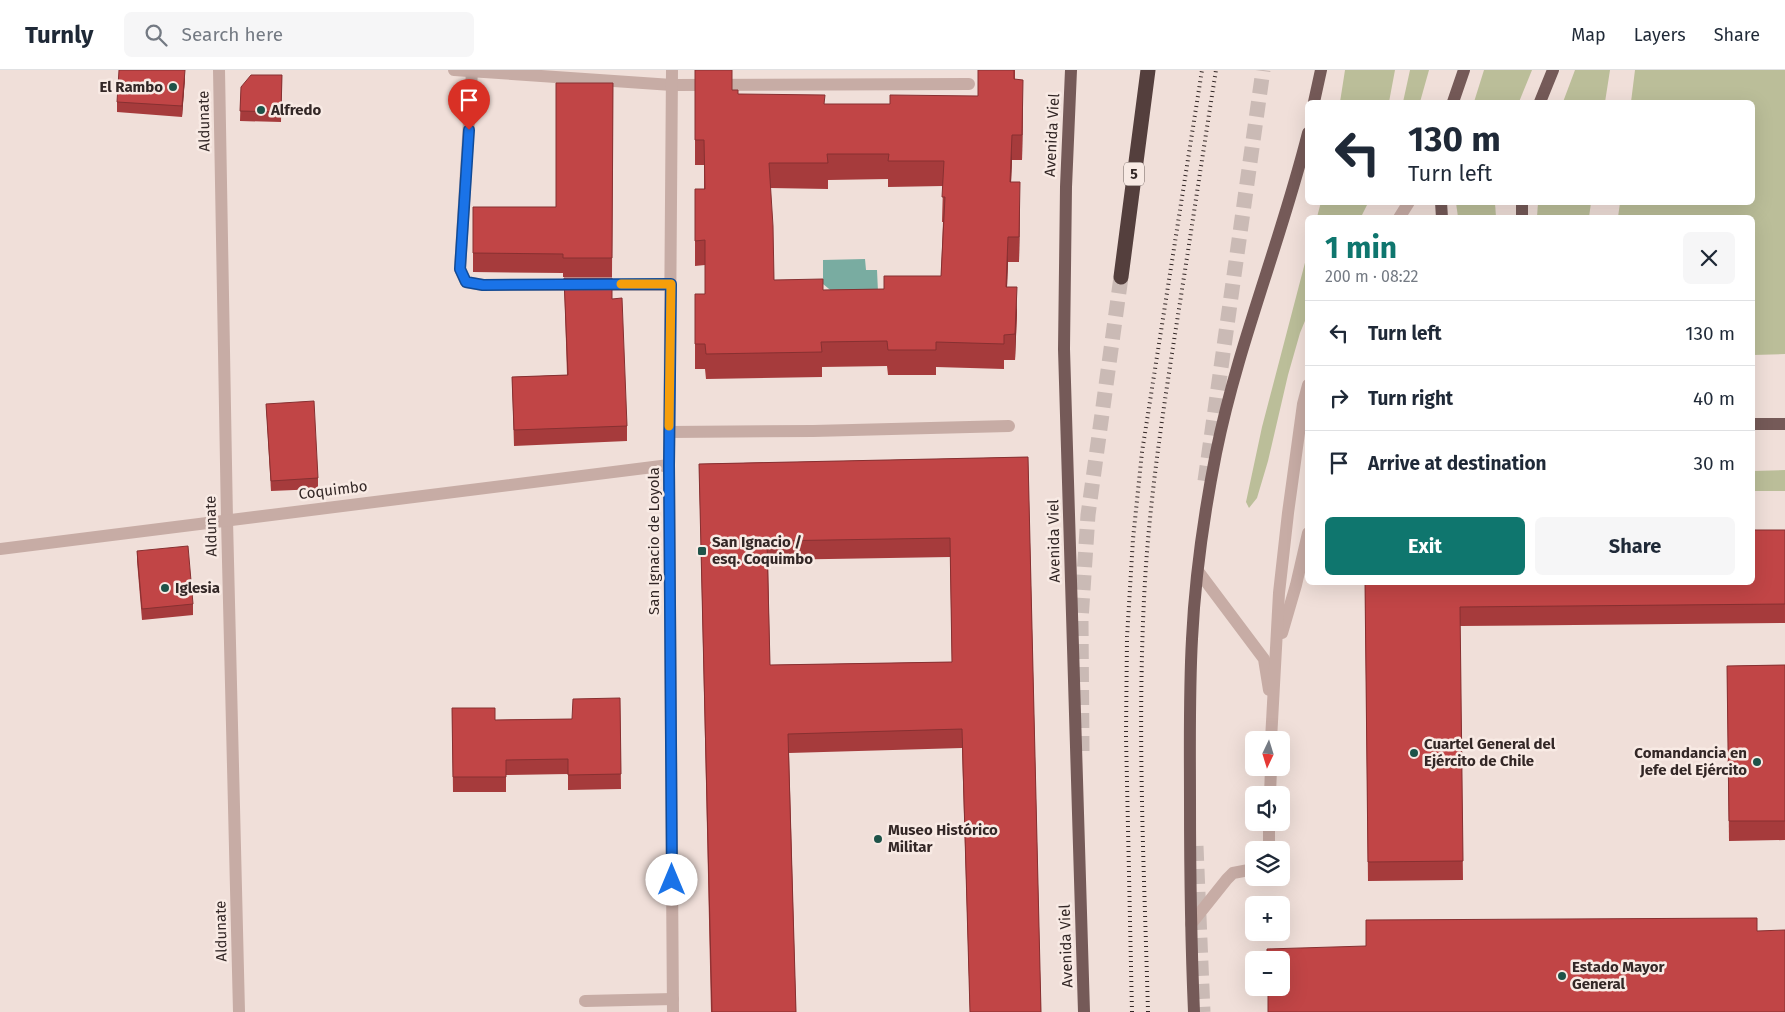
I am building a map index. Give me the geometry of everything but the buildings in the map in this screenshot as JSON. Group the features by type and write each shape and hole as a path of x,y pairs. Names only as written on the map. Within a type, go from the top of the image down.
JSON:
{"highway":[{"name":"5","path":"1121,277 1148,70"}],"main road":[{"name":"Avenida Viel","path":"1071,70 1066,187 1064,340 1084,1012"},
{"path":"1314,100 1321,70"},
{"path":"1455,100 1464,70"},
{"path":"1541,100 1553,70"},
{"path":"1194,1012 1190,924 1189,705 1198,571 1216,452 1232,388 1294,188 1305,145"},
{"path":"1755,425 1785,424"}],"street":[{"name":"Aldunate","path":"219,70 227,520 239,1012"},
{"path":"454,70 672,85 969,84"},
{"name":"San Ignacio de Loyola","path":"672,70 669,465 673,1006"},
{"path":"472,71 460,269 466,282 483,285 671,284"},
{"path":"1271,731 1279,593 1288,513 1305,396"},
{"path":"669,432 813,431 1009,426"},
{"name":"Coquimbo","path":"0,549 669,465"},
{"path":"1277,649 1296,585 1305,546"},
{"path":"1198,571 1264,659 1272,710"},
{"path":"1190,924 1227,879 1234,873 1245,871"},
{"path":"585,1001 673,1006"}],"green space":[{"path":"1345,70 1395,70 1389,100 1340,100"},
{"path":"1410,70 1429,70 1421,100 1403,100"},
{"path":"1484,70 1532,70 1520,100 1475,100"},
{"path":"1575,70 1610,70 1605,100 1564,100"},
{"path":"1635,70 1785,70 1785,354 1755,355 1755,215 1618,215 1620,205 1755,205 1755,100 1631,100"},
{"path":"1320,205 1367,205 1362,215 1318,215"},
{"path":"1456,205 1495,205 1496,215 1458,215"},
{"path":"1538,205 1591,205 1589,215 1537,215"},
{"path":"1305,263 1305,321 1288,375 1268,461 1257,498 1249,508 1246,502 1262,427"},
{"path":"1785,470 1785,491 1755,491 1755,471"}],"water":[{"path":"865,259 866,270 877,270 878,292 834,293 823,284 823,260"}],"tunnel":[{"path":"1205,481 1263,70"},
{"path":"1082,751 1081,620 1088,515 1121,277"},
{"path":"1196,846 1203,1012"}],"railway":[{"path":"1132,1012 1126,736 1127,637 1133,539 1142,452 1202,70"},
{"path":"1148,1012 1141,733 1146,565 1155,471 1216,70"}],"slow traffic":[{"path":"621,284 671,284 669,426"}],"place":[{"name":"El Rambo","path":"173,87"},
{"name":"Alfredo","path":"261,110"},
{"name":"San Ignacio / esq. Coquimbo","path":"702,551"},
{"name":"Iglesia","path":"165,588"},
{"name":"Cuartel General del Ejército de Chile","path":"1414,753"},
{"name":"Comandancia en Jefe del Ejército","path":"1757,762"},
{"name":"Museo Histórico Militar","path":"878,839"},
{"name":"Estado Mayor General","path":"1562,976"}],"route":[{"path":"469,130 460,269 466,282 483,285 671,284 669,465 672,880"}]}
